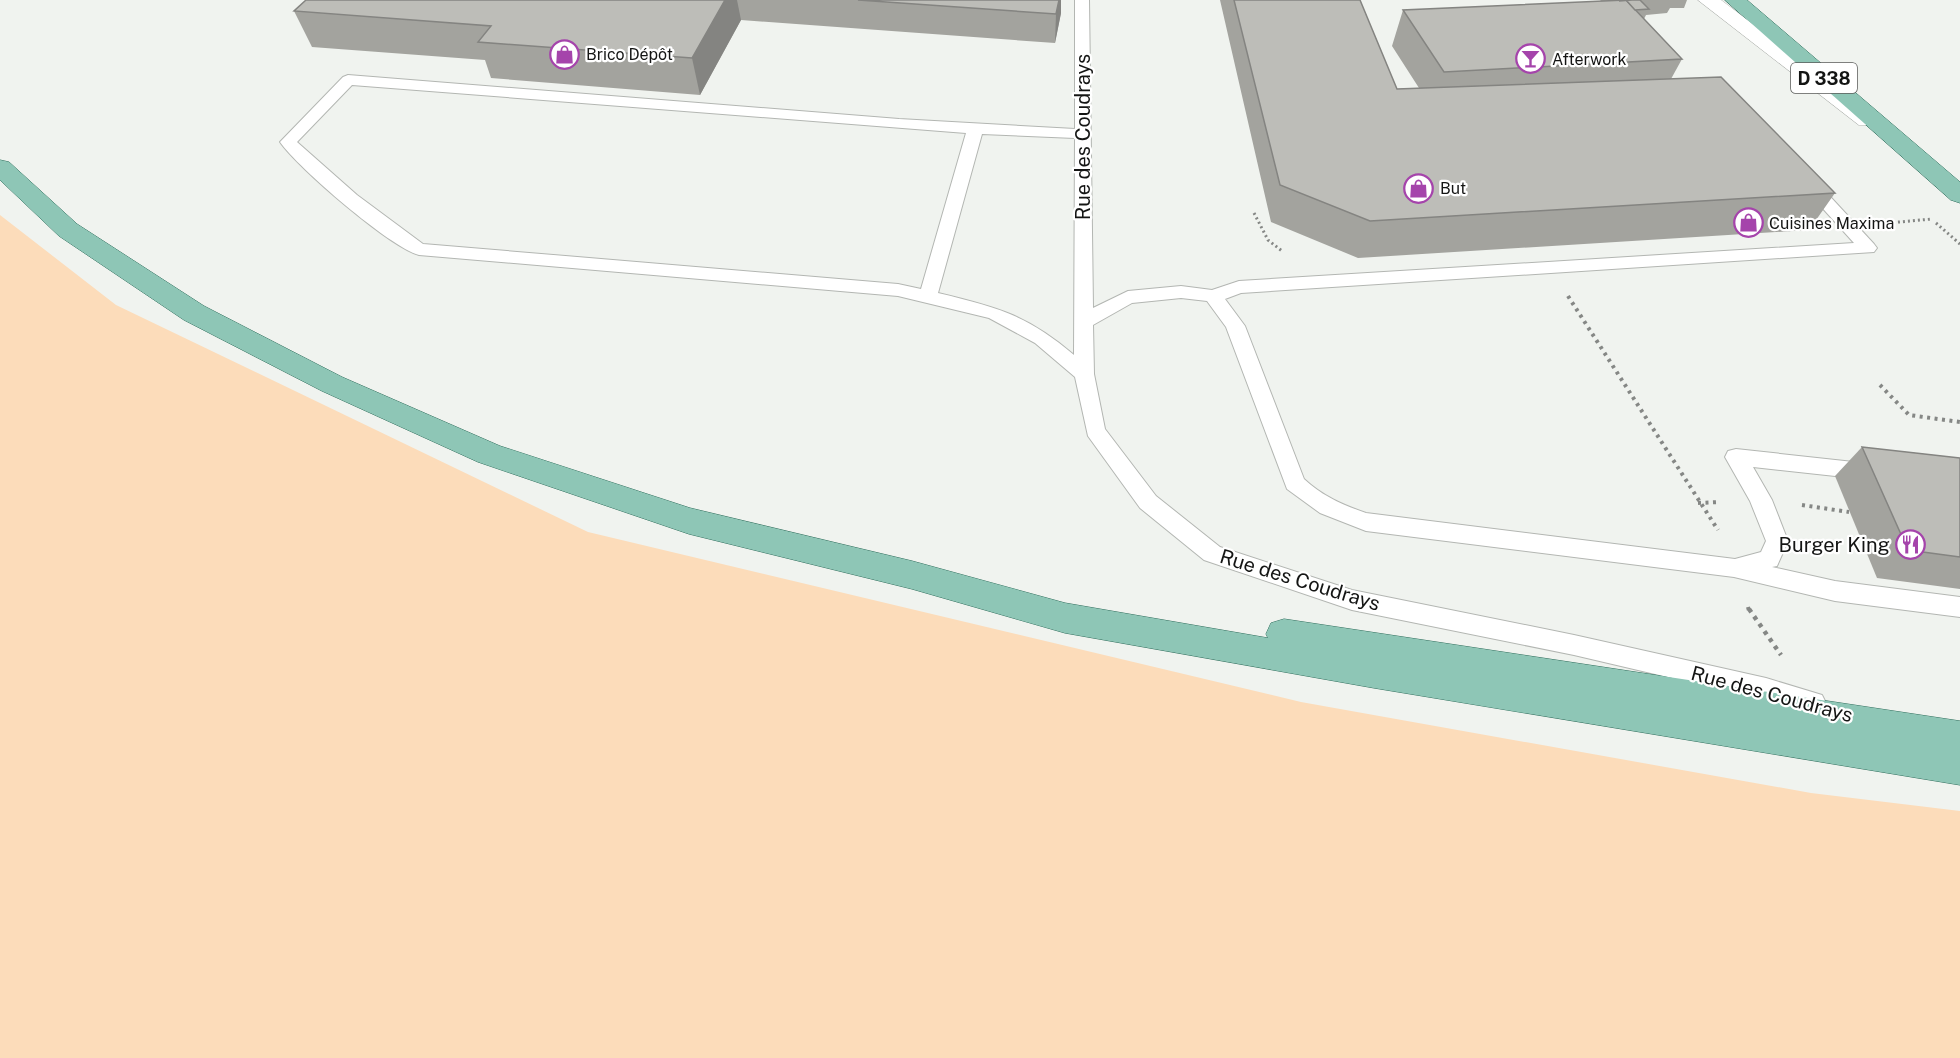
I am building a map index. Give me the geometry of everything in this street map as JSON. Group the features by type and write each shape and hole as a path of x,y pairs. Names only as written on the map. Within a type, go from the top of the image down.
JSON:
{"main road":[{"name":"D 338","path":"1735,0 1960,195"},
{"path":"0,167 68,230 194,313 343,389 489,454 689,521 912,575 1065,618 1374,672 1960,767"},
{"path":"912,575 1960,738"}],"street":[{"path":"1708,0 1914,155"}],"lane":[{"name":"Rue des Coudrays","path":"1083,0 1084,374 1095,431 1148,502 1212,554 1352,600 1574,645 1755,687 1905,730"},
{"path":"1083,134 975,130 437,85 348,80 288,142 338,191 383,226 419,249 898,290 995,313 1042,338 1084,374"},
{"path":"928,297 975,130"},
{"path":"1084,322 1128,297 1181,292 1213,296 1239,287 1868,248 1793,167"},
{"path":"1213,296 1235,327 1295,483 1310,499 1325,507 1366,522 1734,568 1835,591 1960,607"},
{"path":"1734,568 1769,559 1777,541 1761,500 1736,457 1890,474"}],"path":[{"path":"1550,268 1721,536 1750,615 1787,662"},
{"path":"1880,385 1909,415 1960,422"}],"shaded area":[{"path":"0,215 116,305 588,532 1301,702 1811,793 1960,811 1960,1058 0,1058"}],"building":[{"path":"306,0 725,0 692,58 478,42 491,26 294,11"},
{"path":"858,0 1059,0 1056,14"},
{"path":"1234,0 1360,0 1397,89 1721,77 1835,193 1370,221 1280,185"},
{"path":"1626,0 1682,59 1444,72 1403,10"},
{"path":"1626,0 1640,0 1649,9 1635,10"},
{"path":"1862,447 1960,458 1960,557 1908,550"}],"place":[{"name":"Brico Dépôt","path":"565,54"},
{"name":"Afterwork","path":"1531,59"},
{"name":"But","path":"1419,188"},
{"name":"Cuisines Maxima","path":"1748,223"},
{"name":"Burger King","path":"1911,545"}]}
